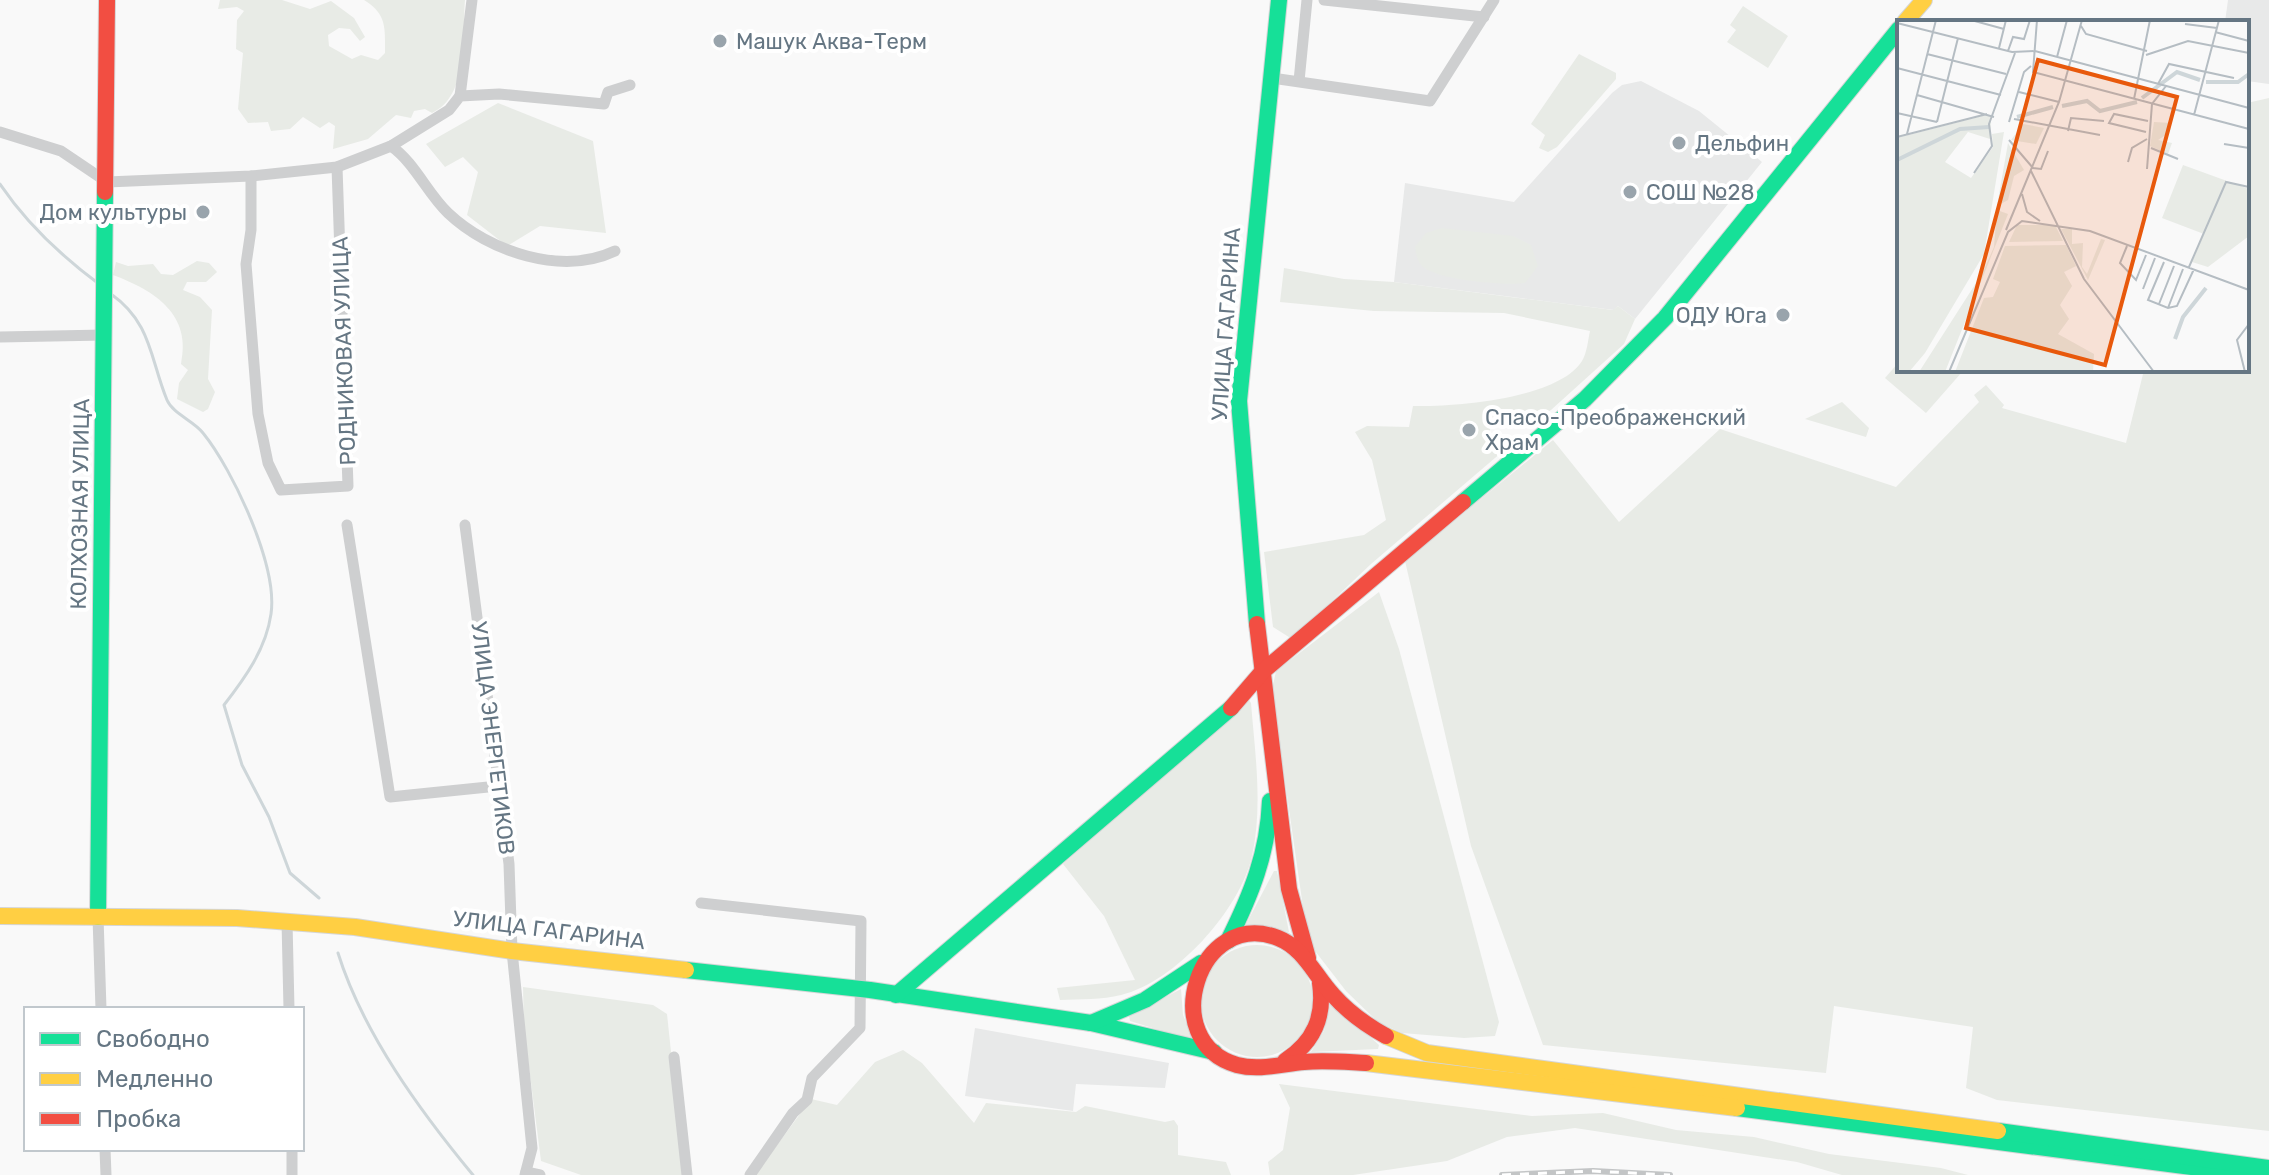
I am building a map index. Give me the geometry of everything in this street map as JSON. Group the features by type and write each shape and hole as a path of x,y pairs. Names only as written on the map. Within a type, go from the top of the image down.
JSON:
{"main road":[{"name":"КОЛХОЗНАЯ УЛИЦА","path":"97,0 98,168 104,180"},
{"name":"КОЛХОЗНАЯ УЛИЦА","path":"98,917 107,0"},
{"name":"УЛИЦА ГАГАРИНА","path":"1270,748 1247,533 1239,401 1279,0"},
{"path":"1907,20 1924,0"},
{"path":"896,995 1244,697 1262,672 1585,399 1636,351 1897,31"},
{"path":"1228,941 1260,881 1267,853 1270,748"},
{"path":"1270,748 1289,889 1323,1001 1315,1032 1294,1056 1280,1063"},
{"name":"УЛИЦА ГАГАРИНА","path":"0,916 287,921 355,927 512,951 863,989 1091,1023 1214,1052"},
{"path":"1091,1023 1145,1000 1228,941 1245,935 1280,939 1312,965 1331,995 1362,1022 1393,1041 1427,1053 2269,1168"},
{"path":"1201,963 1194,978 1190,1010 1199,1033 1214,1052 1226,1060 1250,1067 1353,1061 1419,1067 2253,1175"}],"street":[{"path":"0,132 61,151 104,180 251,176 337,167 391,146 449,110 460,96 472,0"},
{"path":"1299,81 1307,0"},
{"path":"1324,0 1484,17"},
{"path":"1272,78 1430,101 1494,0"},
{"path":"460,96 499,94 604,104 608,92 630,85"},
{"path":"391,146 448,213 498,248 535,257 594,261 615,251"},
{"name":"РОДНИКОВАЯ УЛИЦА","path":"251,176 251,230 246,264 258,414 268,463 281,490 348,486 337,167"},
{"path":"0,337 105,335"},
{"path":"347,525 390,797 498,786"},
{"name":"УЛИЦА ЭНЕРГЕТИКОВ","path":"465,525 509,864 512,951 532,1148 526,1173"},
{"path":"701,903 861,921 863,989 860,1028 812,1078 807,1100 793,1113 750,1175"},
{"name":"КОЛХОЗНАЯ УЛИЦА","path":"98,917 101,1007"},
{"path":"287,921 289,1007"},
{"path":"674,1057 687,1175"},
{"path":"105,1151 106,1175"},
{"path":"292,1151 292,1175"},
{"path":"526,1173 540,1175"}],"shaded area":[{"path":"220,0 282,0 310,9 331,1 354,18 365,37 360,41 350,29 339,28 328,35 329,46 352,59 361,55 378,60 385,53 383,22 372,5 364,0 465,0 458,79 444,105 432,113 425,109 414,111 411,118 396,115 368,139 333,149 335,126 329,122 320,128 303,117 290,129 271,131 268,122 248,123 238,109 243,53 236,49 237,20 244,11 237,7 218,9"},
{"path":"2228,0 2269,0 2269,84 2249,81 2249,20 2225,20"},
{"path":"1743,6 1788,36 1768,68 1727,42 1736,30 1730,25"},
{"path":"1579,54 1616,73 1616,79 1557,147 1548,152 1539,148 1545,135 1531,124"},
{"name":"СОШ №28","path":"1641,81 1699,111 1762,162 1635,319 1618,306 1614,310 1394,282 1405,183 1514,202 1612,93 1622,85"},
{"path":"2269,98 2269,1131 1997,1100 1966,1088 1973,1027 1834,1006 1826,1073 1543,1045 1471,846 1405,561 1553,440 1619,522 1720,429 1896,487 1979,402 1974,395 1986,385 2004,405 2002,408 2126,443 2144,372 2249,372 2249,103"},
{"path":"498,103 593,141 606,233 540,226 507,246 467,215 478,172 463,157 445,167 426,144"},
{"path":"1442,228 1513,236 1531,245 1538,266 1525,283 1515,284 1440,275 1421,265 1415,247 1426,233"},
{"path":"197,261 209,263 217,272 206,282 187,282 183,290 200,297 212,310 208,379 215,392 208,409 203,412 177,399 179,383 188,370 181,364 183,347 176,319 156,297 113,275 116,262 128,266 153,264 161,274 173,275"},
{"path":"1284,268 1344,279 1394,282 1613,310 1618,306 1635,319 1624,344 1551,410 1530,423 1505,410 1490,419 1490,431 1509,446 1371,564 1292,639 1273,627 1264,552 1364,535 1386,520 1372,460 1355,432 1367,426 1409,427 1413,406 1453,405 1504,398 1551,384 1570,374 1582,361 1590,331 1504,313 1374,311 1280,302"},
{"path":"1897,364 1897,372 1962,372 1926,413 1885,378"},
{"path":"1842,402 1869,428 1866,437 1805,419"},
{"path":"1379,592 1399,649 1499,1022 1495,1036 1464,1038 1402,1033 1378,1022 1346,991 1312,947 1303,907 1272,690 1276,671"},
{"path":"1248,699 1251,703 1256,760 1257,818 1252,856 1234,899 1220,920 1183,960 1142,988 1099,999 1060,1000 1057,988 1135,980 1104,916 1063,864"},
{"path":"1274,871 1277,871 1289,932 1245,926"},
{"path":"1257,945 1278,949 1297,961 1309,980 1313,1001 1309,1022 1297,1041 1278,1053 1257,1057 1236,1053 1217,1041 1205,1022 1201,1001 1205,980 1217,961 1236,949"},
{"path":"523,987 653,1005 667,1014 684,1175 581,1175 541,1161 524,1028"},
{"path":"1181,989 1183,1015 1194,1041 1130,1021 1129,1016"},
{"path":"1331,1002 1379,1045 1378,1049 1311,1052 1324,1031"},
{"path":"975,1028 1169,1063 1165,1088 1076,1084 1073,1111 965,1096"},
{"path":"903,1050 922,1063 974,1123 986,1103 1076,1112 1085,1106 1165,1122 1174,1120 1178,1126 1178,1155 1226,1162 1231,1175 755,1175 811,1099 837,1105 875,1062"},
{"path":"1279,1084 1532,1116 1603,1113 1676,1130 1754,1137 1829,1154 1941,1168 1968,1175 1842,1175 1797,1162 1575,1128 1507,1137 1447,1161 1353,1175 1270,1175 1268,1162 1283,1150 1290,1108"}],"waterway":[{"path":"0,184 45,238 99,284"},
{"path":"111,294 135,317 142,329 170,405 203,433 215,449 240,494 260,545 268,571 271,614 254,662 224,705 242,765 269,817 290,873 319,898"},
{"path":"338,953 362,1012 395,1070 473,1175"}],"railway":[{"path":"1502,1175 1593,1171 1670,1175"}],"traffic: fast":[{"path":"1257,624 1239,401 1279,0"},
{"path":"1463,502 1585,399 1665,318 1897,31"},
{"path":"98,917 105,192"},
{"path":"896,995 1231,708"},
{"path":"1228,941 1257,873 1266,838 1270,801"},
{"path":"1091,1023 1145,1000 1201,963"},
{"path":"686,970 870,990 1091,1023 1214,1052"},
{"path":"1737,1108 2253,1175"},
{"path":"1998,1131 2269,1168"}],"traffic: slow":[{"path":"1907,20 1924,0"},
{"path":"0,916 237,918 355,927 512,951 686,970"},
{"path":"1386,1036 1427,1053 1998,1131"},
{"path":"1366,1063 1737,1108"}],"traffic: jam":[{"path":"105,192 107,0"},
{"path":"1231,708 1262,672 1463,502"},
{"path":"1257,624 1289,889 1308,958"},
{"path":"1366,1063 1312,1061 1254,1067 1237,1065 1212,1052 1198,1031 1193,1007 1197,981 1209,958 1226,942 1250,934 1278,938 1302,955 1345,1007 1386,1036"},
{"path":"1285,1061 1303,1046 1315,1028 1321,1007 1320,983"}],"place":[{"name":"Машук Аква-Терм","path":"720,41"},
{"name":"Дельфин","path":"1679,143"},
{"name":"СОШ №28","path":"1630,192"},
{"name":"Дом культуры","path":"203,212"},
{"name":"ОДУ Юга","path":"1783,315"},
{"name":"Спасо-Преображенский Храм","path":"1469,430"}]}
